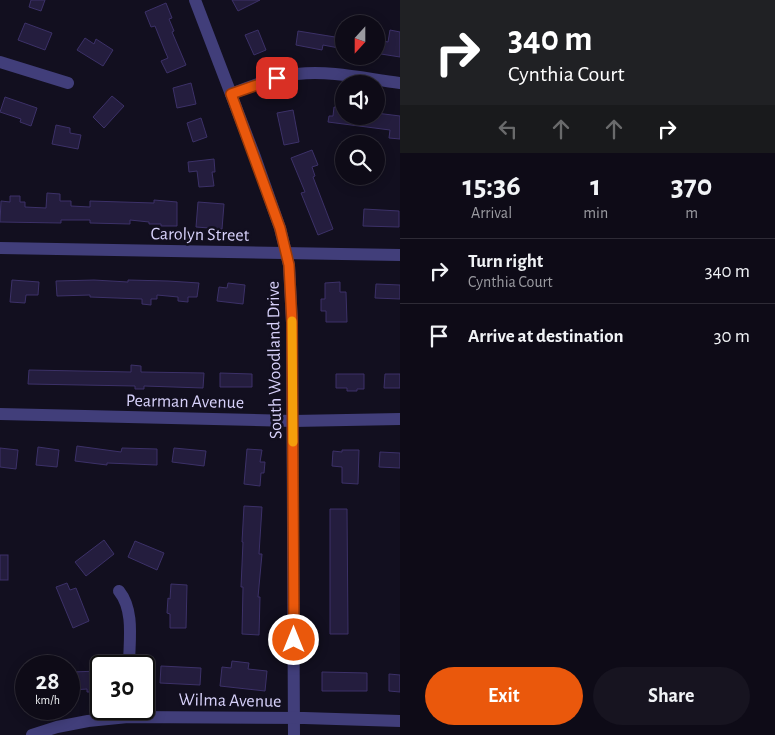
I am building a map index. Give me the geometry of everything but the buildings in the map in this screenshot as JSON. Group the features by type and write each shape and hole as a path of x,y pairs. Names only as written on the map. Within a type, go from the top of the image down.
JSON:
{"street":[{"name":"South Woodland Drive","path":"195,0 277,219 289,265 292,304 294,735"},
{"path":"0,62 68,83"},
{"path":"231,94 266,81 299,74 330,74 400,83"},
{"name":"Carolyn Street","path":"0,248 400,255"},
{"name":"Pearman Avenue","path":"0,414 293,421 400,419"},
{"path":"119,591 126,599 130,618 129,655"},
{"name":"Wilma Avenue","path":"155,714 400,721"},
{"name":"Wilma Avenue","path":"32,735 57,727 93,720"}],"slow traffic":[{"path":"292,321 293,442"}],"route":[{"path":"277,78 231,94 280,228 289,265 292,323 294,640"}]}
